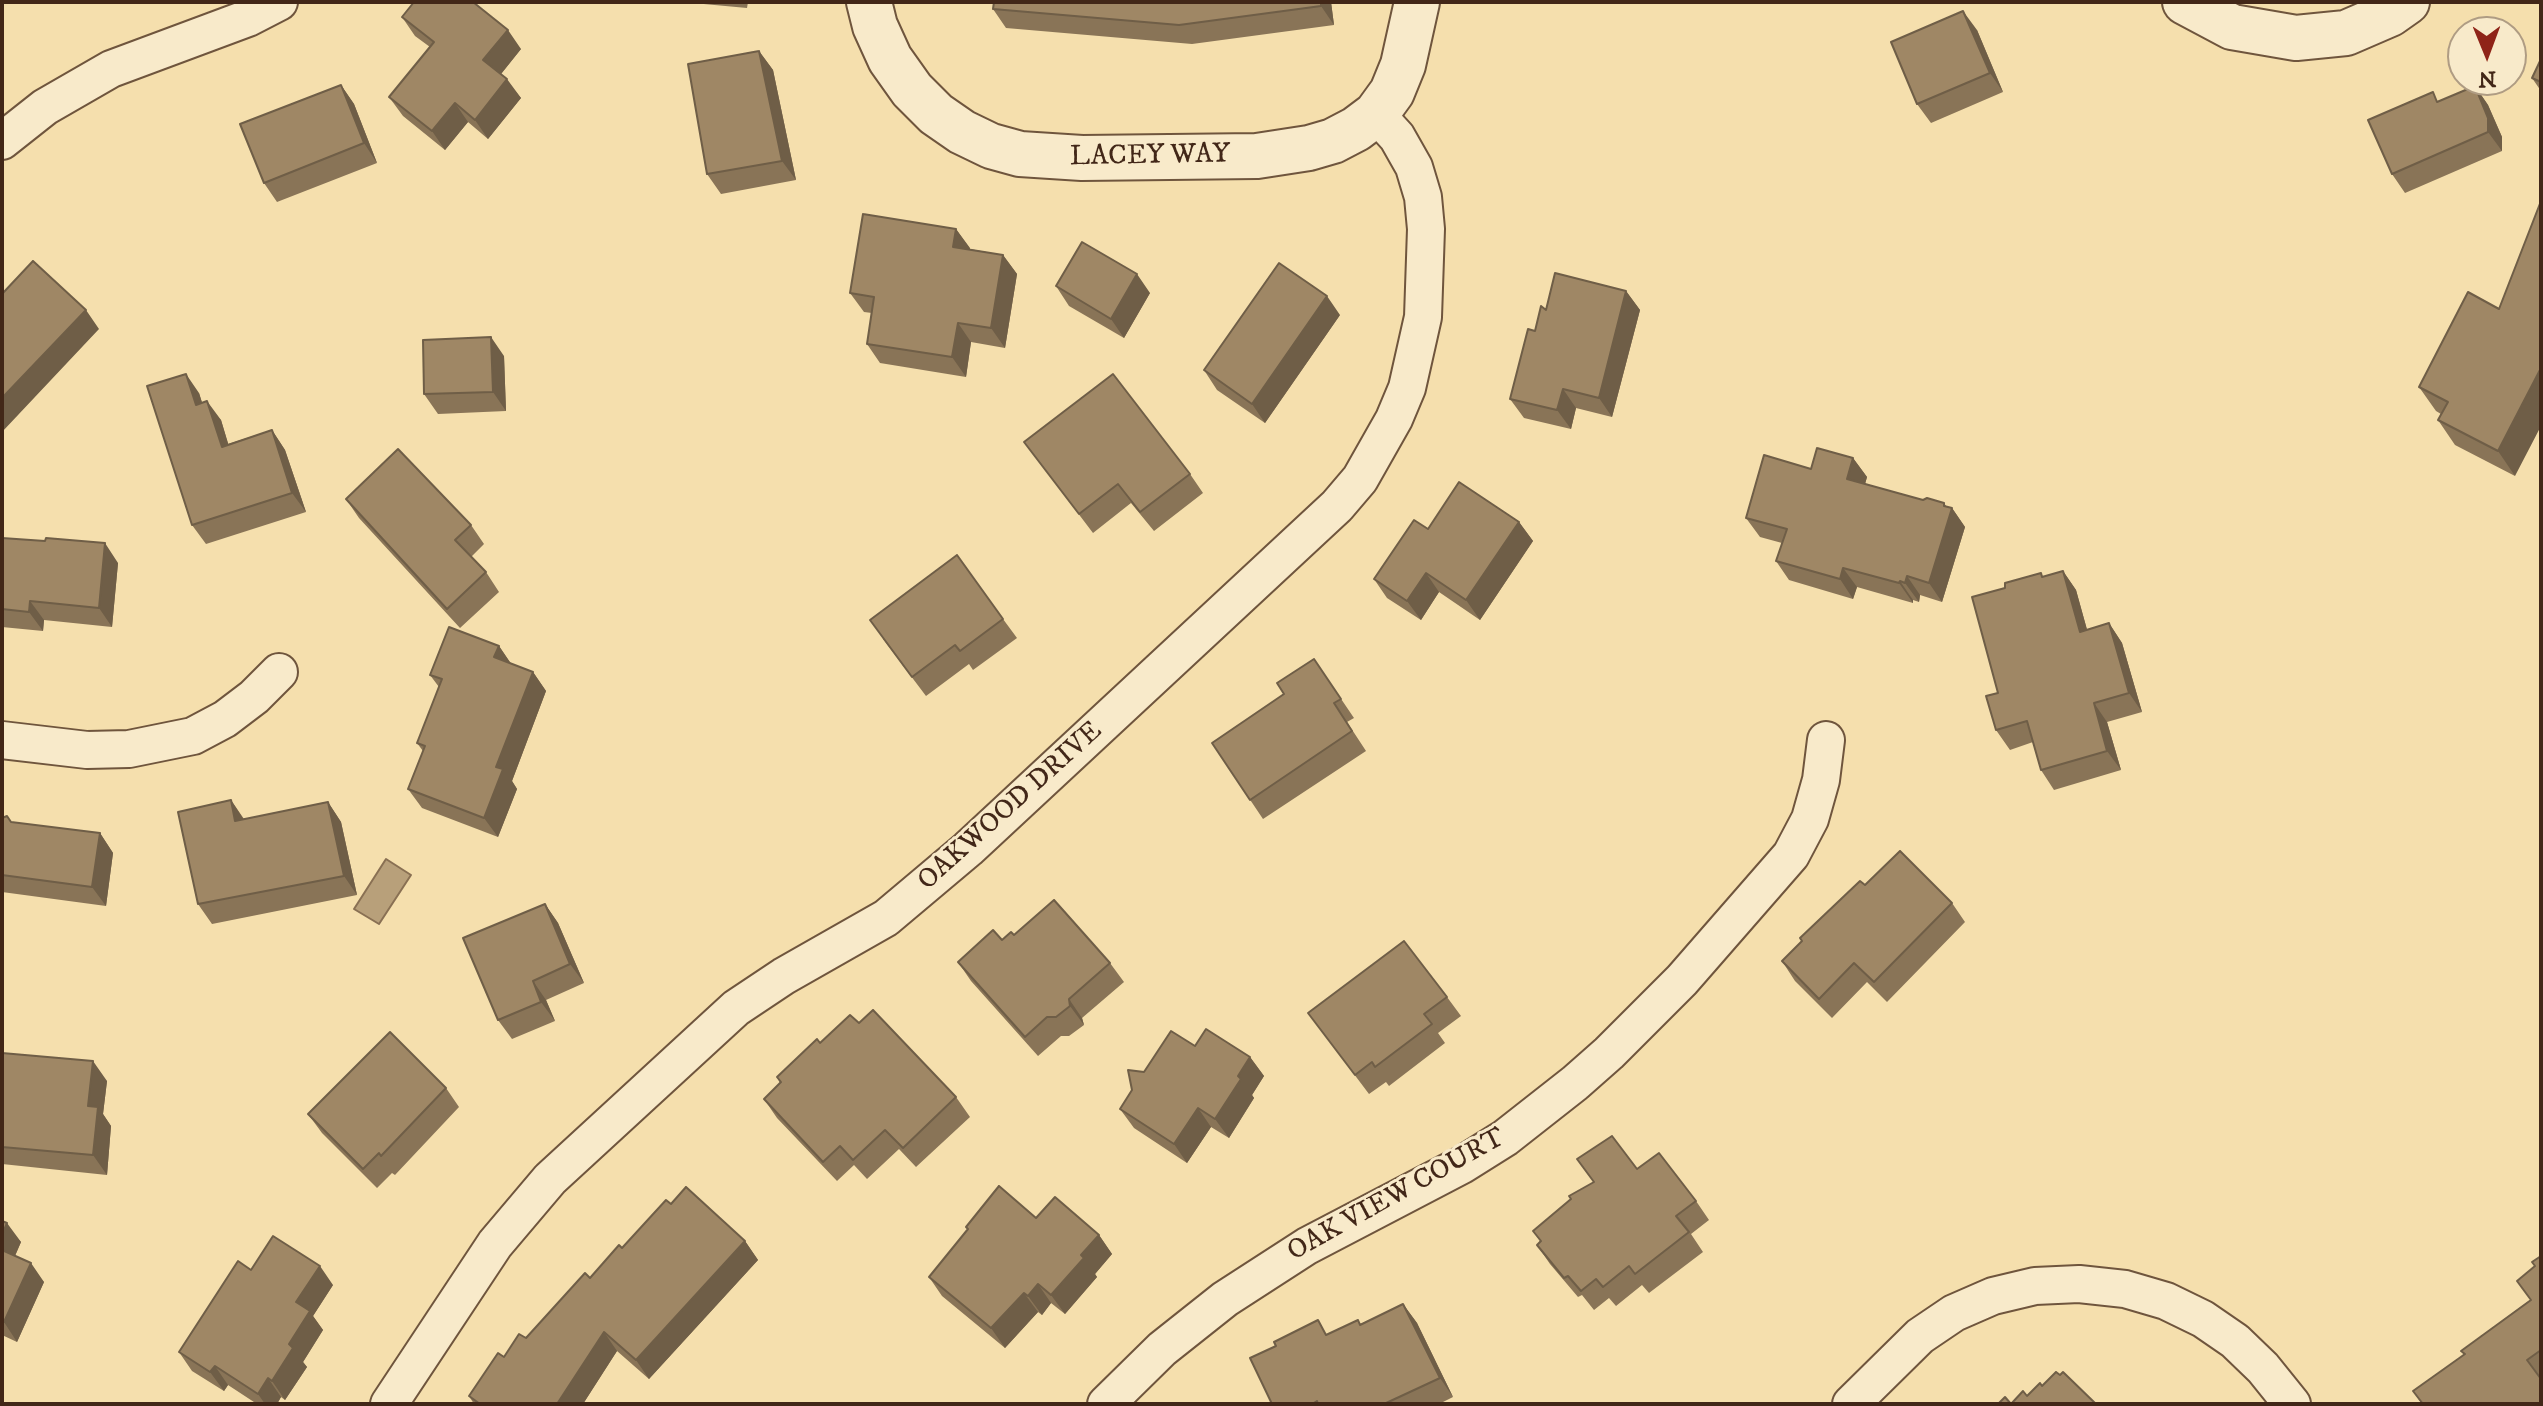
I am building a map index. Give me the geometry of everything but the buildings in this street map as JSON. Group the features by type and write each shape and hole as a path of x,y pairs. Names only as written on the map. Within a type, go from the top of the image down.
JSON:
{"street":[{"path":"2,141 45,107 111,69 248,18 279,2"},
{"name":"LACEY WAY","path":"869,2 875,26 890,59 912,90 936,114 962,132 991,146 1020,154 1082,158 1257,156 1333,141 1376,114 1392,92 1403,65 1417,2"},
{"path":"2185,2 2232,27 2296,38 2346,33 2390,14 2407,2"},
{"name":"OAKWOOD DRIVE","path":"389,1404 487,1255 550,1179 736,1008 784,976 886,918 968,849 1337,506 1360,479 1394,419 1407,388 1423,317 1426,229 1423,197 1414,167 1397,137 1376,114"},
{"path":"2,740 45,747 129,749 193,736 225,719 254,697 279,672"},
{"name":"OAK VIEW COURT","path":"1106,1404 1162,1349 1225,1299 1307,1246 1484,1151 1540,1111 1609,1053 1682,980 1791,855 1810,819 1821,780 1826,740"},
{"path":"1851,1404 1920,1336 1954,1313 1993,1296 2035,1286 2079,1284 2125,1289 2166,1301 2203,1319 2235,1341 2263,1368 2292,1404"}],"shaded area":[{"path":"386,859 411,875 379,924 354,909"}]}
